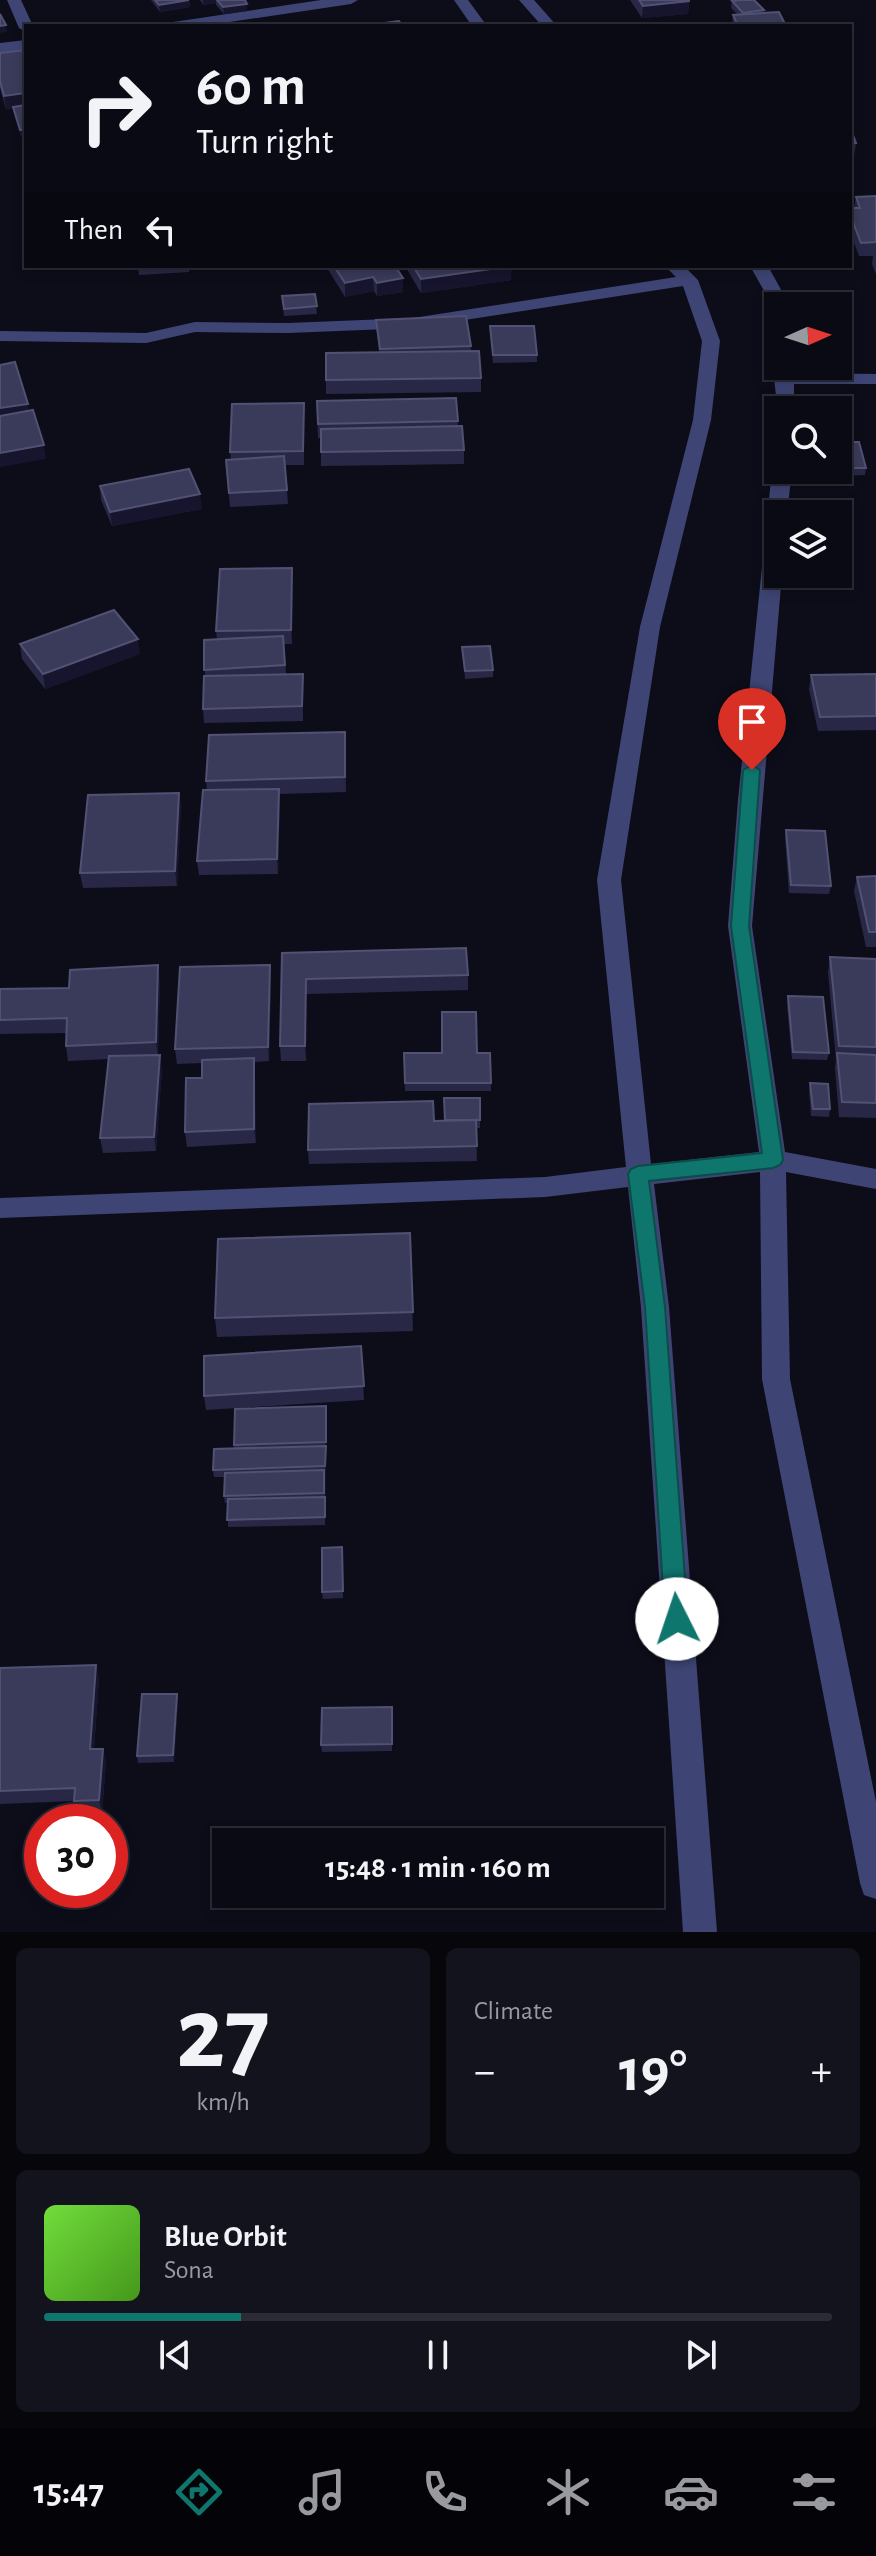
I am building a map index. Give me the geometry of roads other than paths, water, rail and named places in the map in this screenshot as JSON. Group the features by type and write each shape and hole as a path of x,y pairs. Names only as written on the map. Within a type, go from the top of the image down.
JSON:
{"street":[{"path":"14,0 24,24"},
{"path":"187,24 351,0"},
{"path":"461,0 479,24"},
{"path":"526,0 548,24"},
{"path":"0,48 24,45"},
{"path":"760,268 773,292"},
{"path":"0,336 146,338 195,327 337,327 379,322 413,323 681,273 711,341 702,420 650,627 609,880 638,1174 655,1307 700,1932"},
{"path":"852,377 876,379"},
{"path":"781,484 749,800 740,926 773,1160 776,1379 876,1883"},
{"path":"0,1208 545,1187 773,1160 876,1179"}]}
